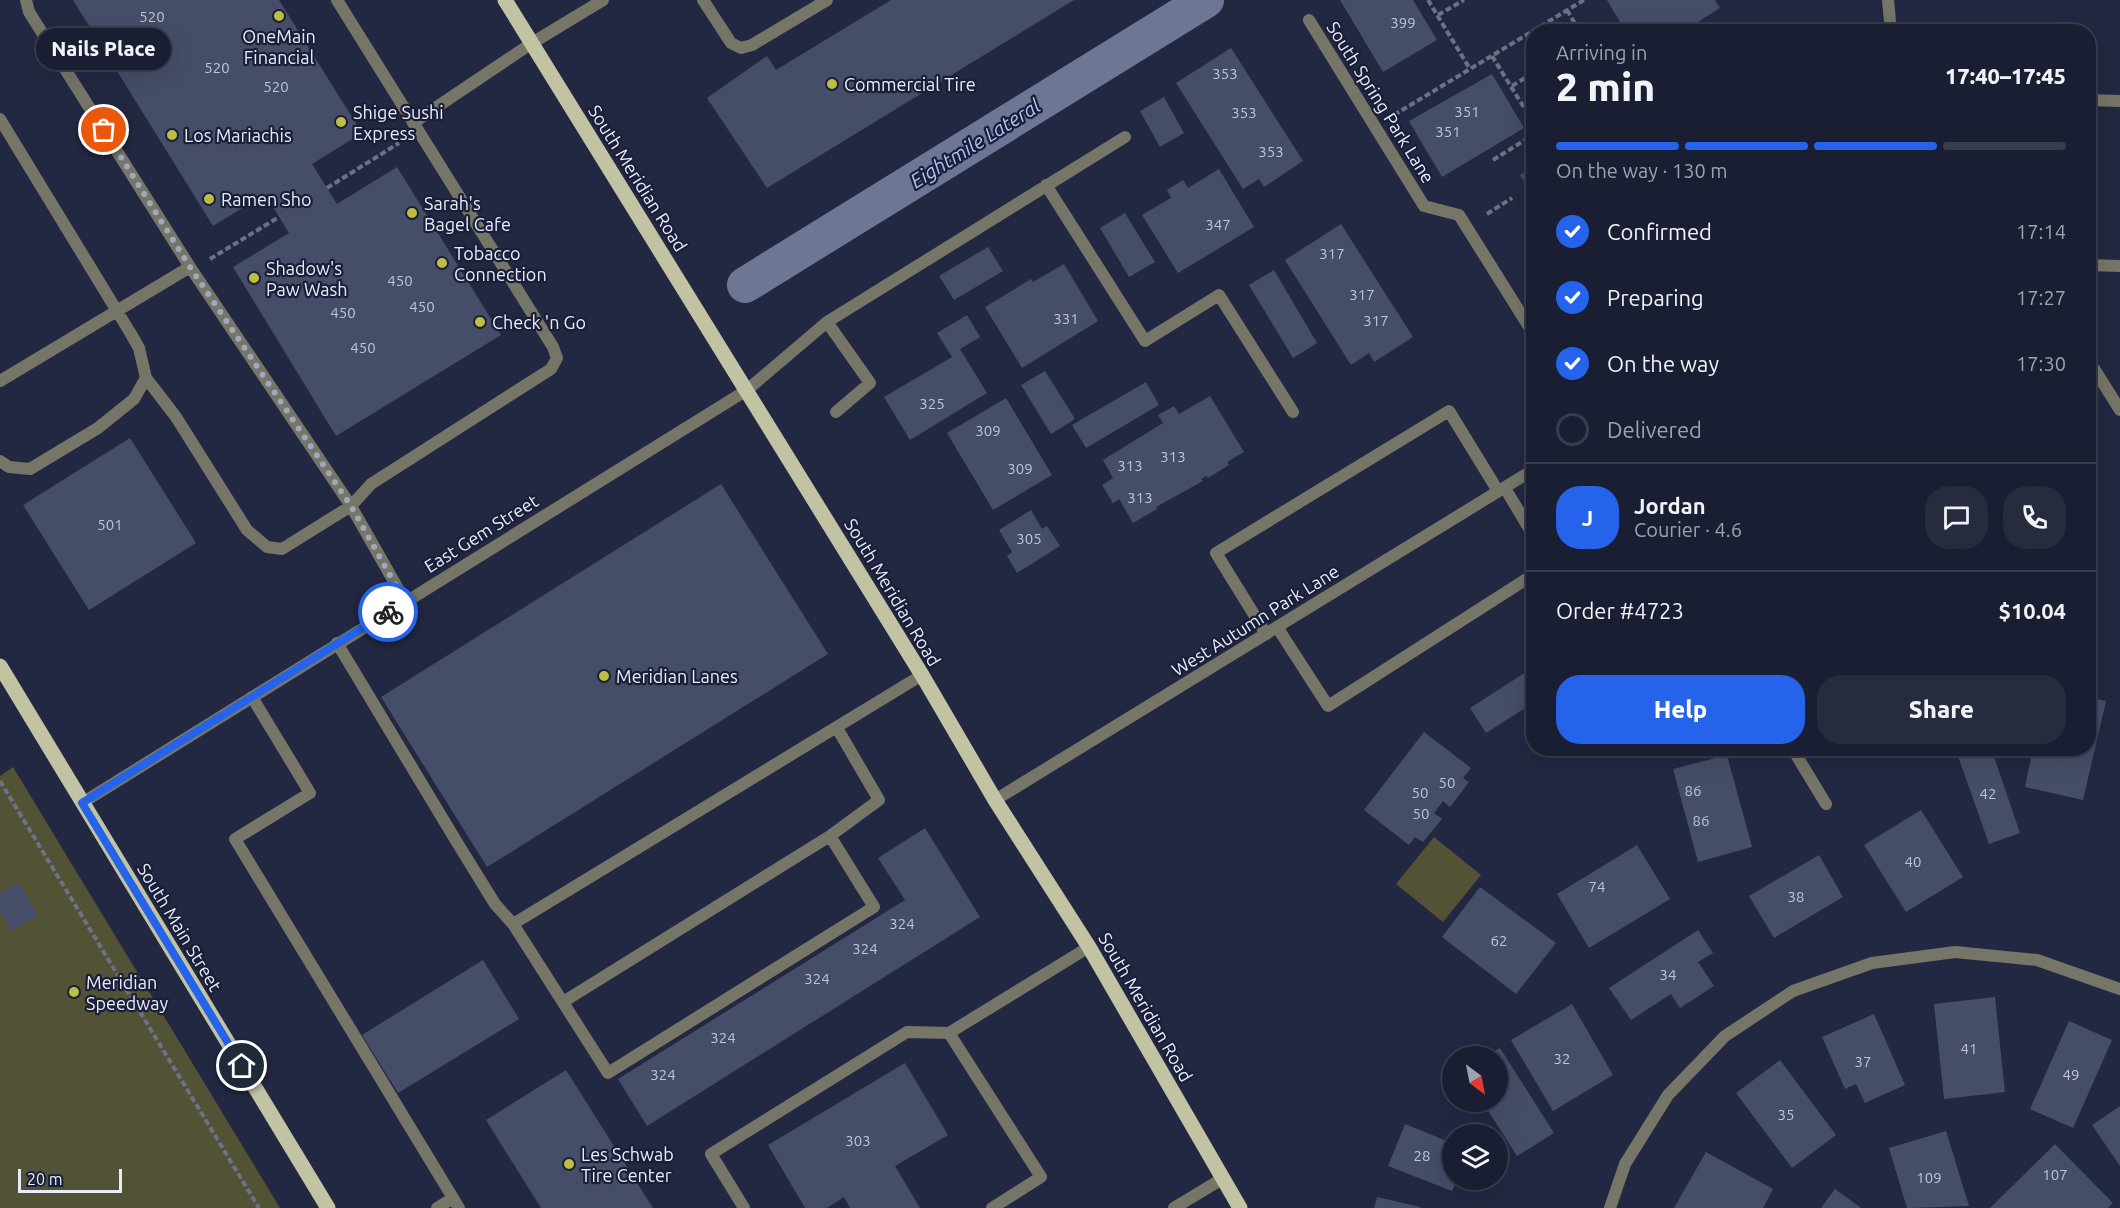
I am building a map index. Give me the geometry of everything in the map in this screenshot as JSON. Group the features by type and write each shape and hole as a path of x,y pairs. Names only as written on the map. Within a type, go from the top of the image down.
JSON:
{"main road":[{"name":"South Meridian Road","path":"505,0 922,675 995,800 1089,946 1240,1208"},
{"name":"South Main Street","path":"0,666 328,1208"}],"street":[{"path":"26,0 29,12 191,268 351,506 405,602"},
{"path":"0,119 139,348 146,378 182,427 247,530 267,547 282,549 351,506 371,484 551,369 557,358 553,347 337,0"},
{"path":"415,127 532,43 603,0"},
{"path":"704,0 731,43 741,48 752,45 827,0"},
{"path":"1888,0 1890,24"},
{"name":"South Spring Park Lane","path":"1309,20 1424,206 1459,215 1526,322"},
{"path":"2096,100 2120,101"},
{"name":"East Gem Street","path":"82,803 747,390 827,322 1125,137"},
{"path":"1047,185 1145,341 1219,295 1293,412"},
{"path":"2096,265 2120,266"},
{"path":"0,381 191,268"},
{"path":"827,322 870,383 836,412"},
{"path":"2096,372 2120,410"},
{"path":"0,461 9,467 30,469 98,428 134,399 146,378"},
{"path":"1266,634 1216,553 1449,411 1526,525"},
{"name":"West Autumn Park Lane","path":"995,800 1526,474"},
{"path":"1277,627 1328,706 1526,579"},
{"path":"337,643 495,904 513,924 608,1073 874,907 830,837"},
{"path":"513,924 922,675"},
{"path":"252,697 310,793 236,839 456,1203 437,1208"},
{"path":"563,1002 830,837 879,800 837,728"},
{"path":"1797,756 1826,804"},
{"path":"744,1208 711,1154 907,1032 949,1033 1089,946"},
{"path":"1610,1208 1625,1164 1668,1095 1725,1036 1793,991 1872,963 1954,952 2037,960 2120,989"},
{"path":"949,1033 1041,1178 992,1208"},
{"path":"1174,1208 1222,1179"}],"path":[{"path":"1428,0 1470,69"},
{"path":"1438,15 1464,0"},
{"path":"1544,24 1584,0"},
{"path":"1567,10 1575,24"},
{"path":"1394,115 1526,35"},
{"path":"1492,56 1526,110"},
{"path":"1512,86 1526,77"},
{"path":"327,188 415,127"},
{"path":"1493,160 1526,139"},
{"path":"191,268 279,217"},
{"path":"0,781 259,1208"}],"green space":[{"name":"Meridian Speedway","path":"13,767 280,1208 0,1208 0,776"},
{"path":"1434,837 1481,875 1443,922 1396,884"}],"building":[{"path":"73,0 279,0 362,133 312,164 337,204 397,167 501,335 336,436 233,267 289,233 265,194 213,226"},
{"name":"Commercial Tire","path":"891,0 1074,0 767,188 707,98 767,56 776,70"},
{"path":"1340,0 1413,0 1437,40 1383,72"},
{"path":"1607,0 1715,0 1720,8 1695,24 1621,24"},
{"path":"1231,48 1303,161 1264,187 1259,179 1243,189 1176,83"},
{"path":"1492,74 1524,128 1442,177 1409,121"},
{"path":"1164,97 1184,133 1160,147 1140,111"},
{"path":"1219,169 1254,227 1178,273 1142,215 1171,198 1167,190 1183,180 1188,188"},
{"path":"1526,171 1526,185 1520,175"},
{"path":"1125,213 1155,262 1129,277 1100,228"},
{"path":"1341,224 1413,337 1374,362 1369,353 1351,365 1285,260"},
{"path":"988,247 1003,271 954,300 939,276"},
{"path":"1064,264 1098,321 1022,368 985,307 1031,279 1033,282"},
{"path":"1274,270 1317,343 1293,358 1249,285"},
{"path":"967,315 980,337 960,349 987,393 910,440 884,397 952,357 937,333"},
{"path":"1045,371 1075,419 1051,434 1021,385"},
{"path":"1146,382 1159,405 1086,448 1072,425"},
{"path":"1210,396 1244,452 1227,462 1229,465 1208,478 1206,476 1201,479 1203,481 1156,507 1157,509 1133,523 1119,499 1113,503 1102,485 1113,478 1103,460 1163,423 1158,415 1174,406 1179,414"},
{"path":"1006,398 1052,475 993,510 947,433"},
{"path":"130,438 196,543 89,610 23,505"},
{"name":"Meridian Lanes","path":"721,484 828,654 487,867 381,697"},
{"path":"1031,510 1042,529 1047,526 1060,546 1017,573 1007,556 1012,552 999,530"},
{"path":"1526,672 1526,707 1486,733 1470,708"},
{"path":"2096,699 2106,701 2096,744"},
{"path":"1424,732 1471,768 1463,778 1469,782 1450,807 1443,801 1434,813 1442,819 1423,842 1415,837 1409,845 1364,810"},
{"path":"1727,756 1752,847 1698,862 1673,769"},
{"path":"1958,756 1994,756 2020,833 1989,844"},
{"path":"2031,756 2093,756 2083,800 2025,787"},
{"path":"1921,810 1963,877 1906,912 1864,845"},
{"path":"925,828 980,917 647,1126 618,1079 905,900 878,858"},
{"path":"1637,845 1670,899 1589,948 1557,894"},
{"path":"1819,855 1843,897 1774,938 1749,896"},
{"path":"18,882 38,915 12,931 0,913 0,893"},
{"path":"1480,887 1556,943 1516,994 1442,937"},
{"path":"1698,930 1713,953 1698,962 1714,986 1680,1008 1671,994 1631,1020 1609,988"},
{"path":"483,960 519,1019 398,1093 362,1035"},
{"path":"1995,997 2005,1092 1944,1099 1934,1004"},
{"path":"1572,1004 1613,1075 1553,1111 1511,1040"},
{"path":"1874,1014 1905,1085 1865,1103 1856,1084 1845,1089 1822,1037"},
{"path":"2069,1021 2112,1040 2073,1128 2030,1109"},
{"path":"1780,1060 1836,1135 1792,1168 1736,1093"},
{"path":"1508,1061 1554,1133 1517,1156 1508,1142 1508,1124 1497,1124 1489,1112 1508,1112"},
{"path":"905,1063 948,1135 895,1166 920,1208 850,1208 844,1197 827,1208 805,1208 768,1145"},
{"name":"Les Schwab Tire Center","path":"566,1070 653,1208 541,1208 486,1120"},
{"path":"2120,1106 2120,1166 2092,1125"},
{"path":"1405,1124 1442,1139 1442,1187 1388,1166"},
{"path":"1946,1131 1969,1206 1907,1208 1889,1148"},
{"path":"2055,1144 2113,1203 2108,1208 1990,1208"},
{"path":"1706,1152 1773,1189 1763,1208 1674,1208"},
{"path":"1835,1189 1861,1208 1821,1208"},
{"path":"1377,1197 1420,1207 1420,1208 1374,1208"}],"waterway":[{"name":"Eightmile Lateral","path":"745,285 1206,0"}],"way so far":[{"path":"104,130 190,267 351,506 405,602 388,612"}],"place":[{"name":"OneMain Financial","path":"279,16"},
{"name":"Commercial Tire","path":"832,84"},
{"name":"Shige Sushi Express","path":"341,122"},
{"name":"Nails Place","path":"104,130"},
{"name":"Los Mariachis","path":"172,135"},
{"name":"Ramen Sho","path":"209,199"},
{"name":"Sarah's Bagel Cafe","path":"412,213"},
{"name":"Tobacco Connection","path":"442,263"},
{"name":"Shadow's Paw Wash","path":"254,278"},
{"name":"Check 'n Go","path":"480,322"},
{"name":"Meridian Lanes","path":"604,676"},
{"name":"Meridian Speedway","path":"74,992"},
{"name":"Les Schwab Tire Center","path":"569,1164"}],"route":[{"path":"242,1066 82,803 388,612"}]}
